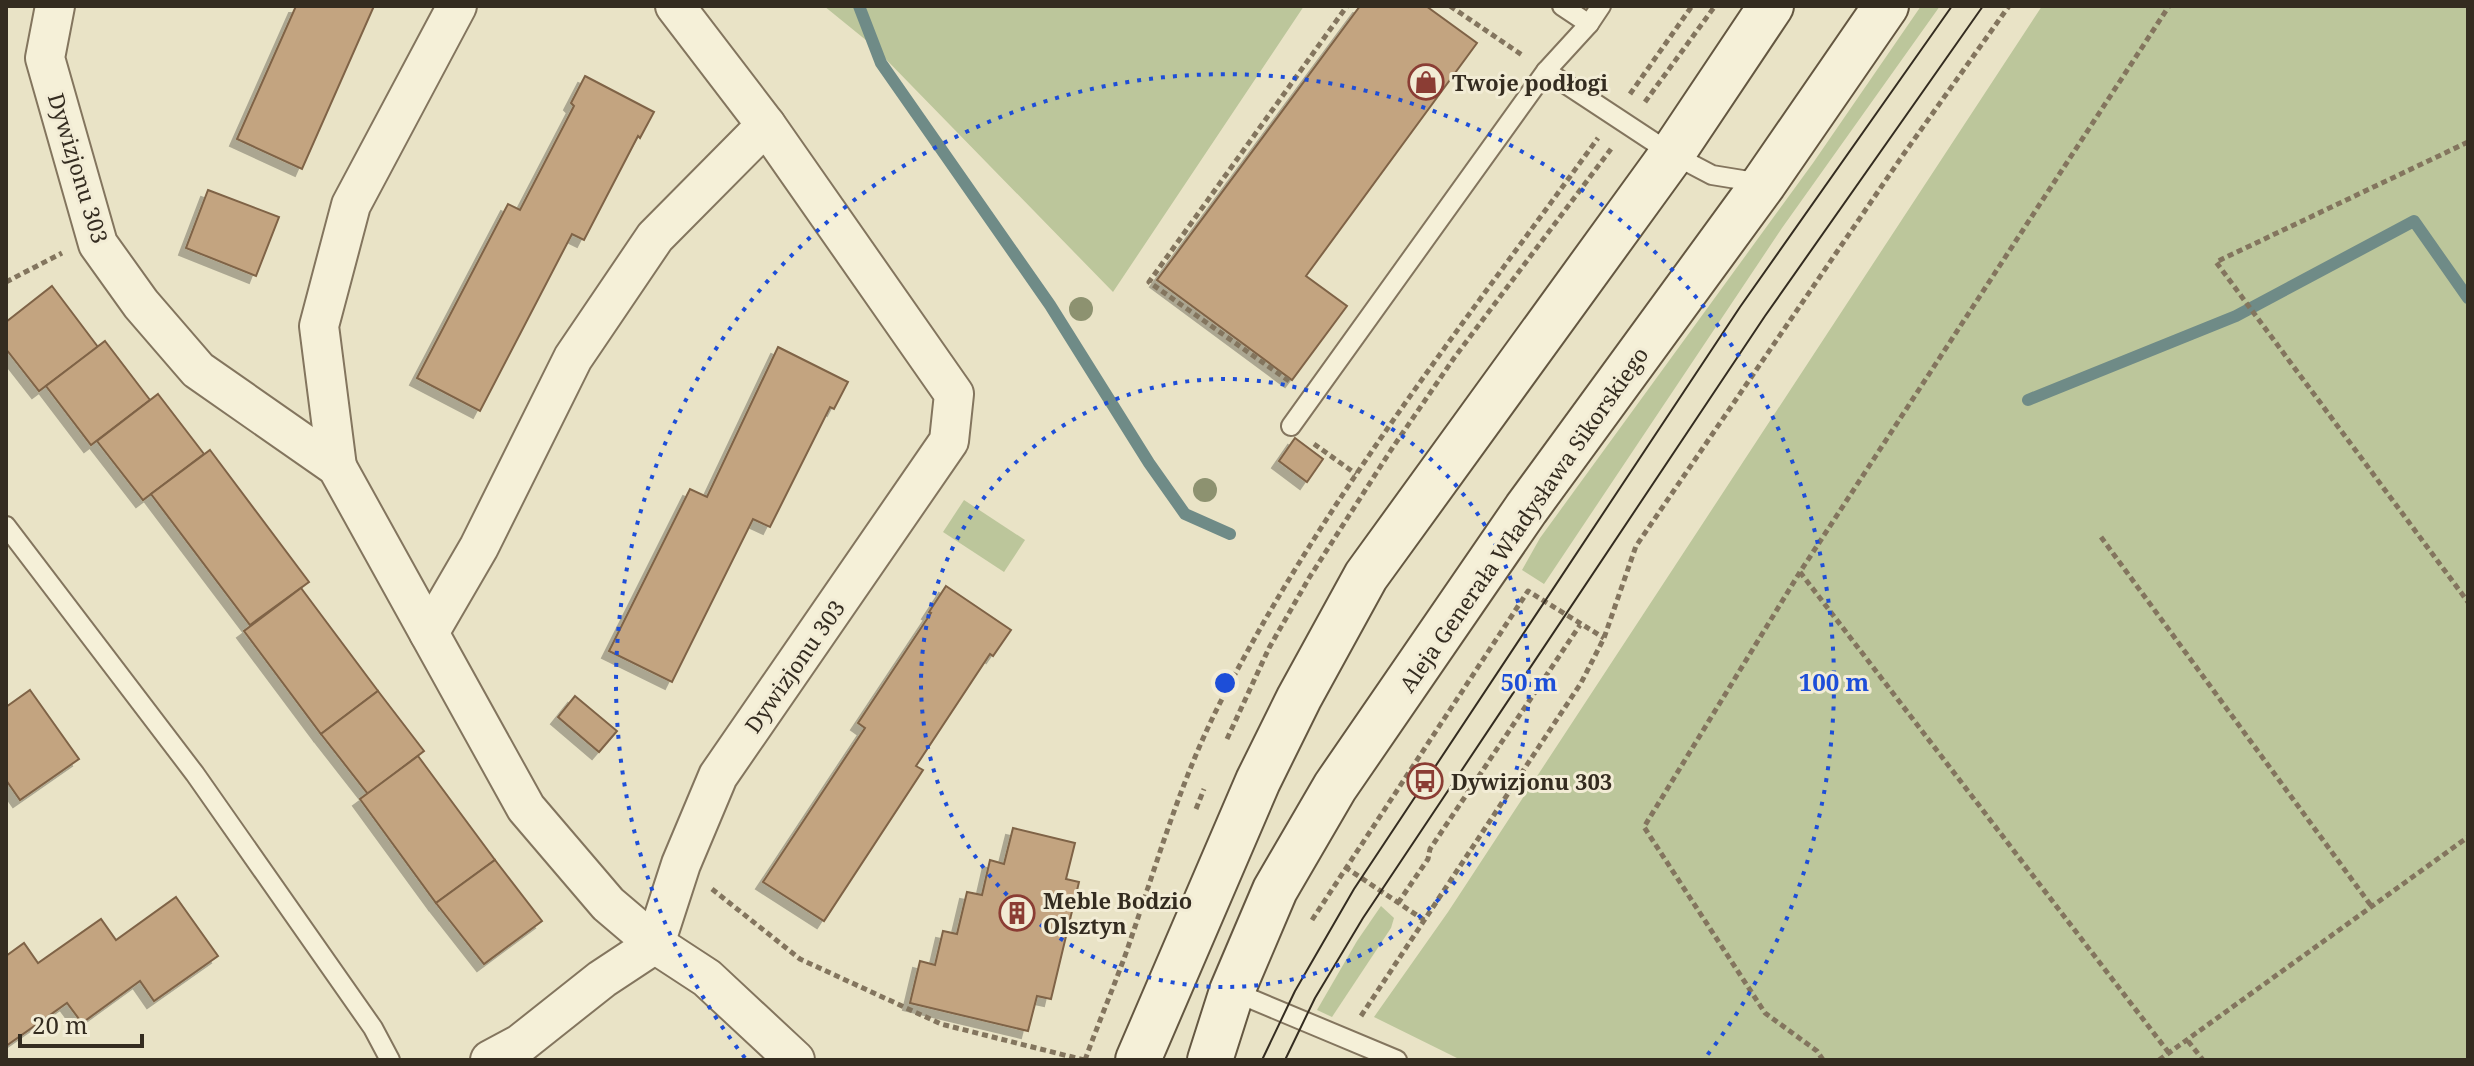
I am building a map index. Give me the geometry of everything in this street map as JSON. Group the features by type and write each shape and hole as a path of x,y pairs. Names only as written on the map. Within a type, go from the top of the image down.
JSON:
{"main road":[{"path":"1138,1060 1258,781 1299,698 1366,576 1672,154 1771,6"},
{"name":"Aleja Generała Władysława Sikorskiego","path":"1210,1060 1232,991 1275,890 1335,787 1526,509 1764,183 1886,6"}],"street":[{"name":"Dywizjonu 303","path":"55,6 45,58 98,244 141,304 198,370 337,467"},
{"name":"Dywizjonu 303","path":"457,6 351,205 319,326 337,467 526,808 608,904 655,944 707,978 795,1060"},
{"name":"Dywizjonu 303","path":"655,944 681,864 718,776 949,441 954,394 766,125 675,6"},
{"path":"429,633 479,547 573,358 655,237 766,125"},
{"path":"490,1060 520,1044 602,979 655,944"}],"lane":[{"path":"1562,6 1589,24"},
{"path":"1291,426 1546,71 1589,24 1601,6"},
{"path":"1546,71 1672,154 1712,175 1764,183"},
{"path":"6,526 195,774 373,1028 390,1060"},
{"path":"1232,991 1397,1060"}],"path":[{"path":"1312,397 1149,282 1347,6"},
{"path":"1450,6 1546,71"},
{"path":"1346,1039 1581,683 1604,638 1636,546 1903,155 2009,6"},
{"path":"1823,1060 1817,1051 1765,1013 1644,827 1800,572 2169,6"},
{"path":"2468,142 2216,262 2468,602"},
{"path":"6,282 56,256"},
{"path":"1328,455 1356,474"},
{"path":"2101,537 2372,907"},
{"path":"1800,572 2169,1053"},
{"path":"1424,920 1345,867 1528,591 1604,638"},
{"path":"1398,903 1428,859 1430,849 1580,625"},
{"path":"2159,1060 2468,837"},
{"path":"681,864 800,959 941,1024 1084,1060"},
{"path":"2188,1041 2203,1060"}],"green space":[{"path":"824,6 1304,6 1113,292 872,45"},
{"path":"1921,6 1940,6 1782,228 1544,584 1522,570 1540,538 1813,163"},
{"path":"2042,6 2468,6 2468,1060 1461,1060 1374,1017 1448,912"},
{"path":"964,500 1025,540 1004,572 943,532"},
{"path":"1381,906 1394,918 1391,928 1332,1017 1317,1010 1357,941"}],"building":[{"path":"296,6 374,6 302,169 237,139"},
{"path":"1360,6 1426,6 1477,43 1306,276 1347,306 1292,380 1157,280"},
{"path":"585,76 654,112 640,138 638,136 584,240 572,234 480,411 417,378 508,204 520,210 574,106 571,103"},
{"path":"208,190 279,217 256,276 186,248"},
{"path":"52,286 98,347 39,391 6,349 6,322"},
{"path":"105,341 150,400 91,445 46,386"},
{"path":"778,347 848,382 834,409 830,407 770,527 753,519 672,682 609,651 690,489 707,497"},
{"path":"158,394 204,454 143,500 97,441"},
{"path":"1295,438 1323,459 1307,482 1279,461"},
{"path":"210,450 309,582 250,625 151,494"},
{"path":"946,586 1011,630 993,656 990,654 916,766 923,770 824,921 763,882 865,728 858,723"},
{"path":"301,588 378,691 321,734 244,631"},
{"path":"30,690 79,759 20,800 6,780 6,707"},
{"path":"378,691 424,751 368,794 321,734"},
{"path":"575,696 617,731 599,752 558,717"},
{"path":"418,756 495,860 436,903 360,799"},
{"name":"Meble Bodzio Olsztyn","path":"1013,828 1075,843 1066,879 1079,882 1051,999 1037,996 1028,1031 910,1003 920,961 935,965 943,931 957,934 967,892 982,895 990,860 1004,864"},
{"path":"495,860 542,921 484,964 436,903"},
{"path":"176,897 218,956 154,1001 140,981 82,1023 67,1003 6,1046 6,956 24,943 38,963 101,919 116,940"}],"waterway":[{"path":"859,6 881,63 1050,305 1149,463 1185,514 1230,534"},
{"path":"2028,400 2236,316 2414,221 2468,298"}],"tram line":[{"path":"1262,1060 1295,991 1354,889 1740,307 1952,6"},
{"path":"1285,1060 1315,998 1363,918 1765,316 1983,6"}],"place":[{"name":"Twoje podłogi","path":"1426,82"},
{"name":"Dywizjonu 303","path":"1425,781"},
{"name":"Meble Bodzio Olsztyn","path":"1017,913"}]}
